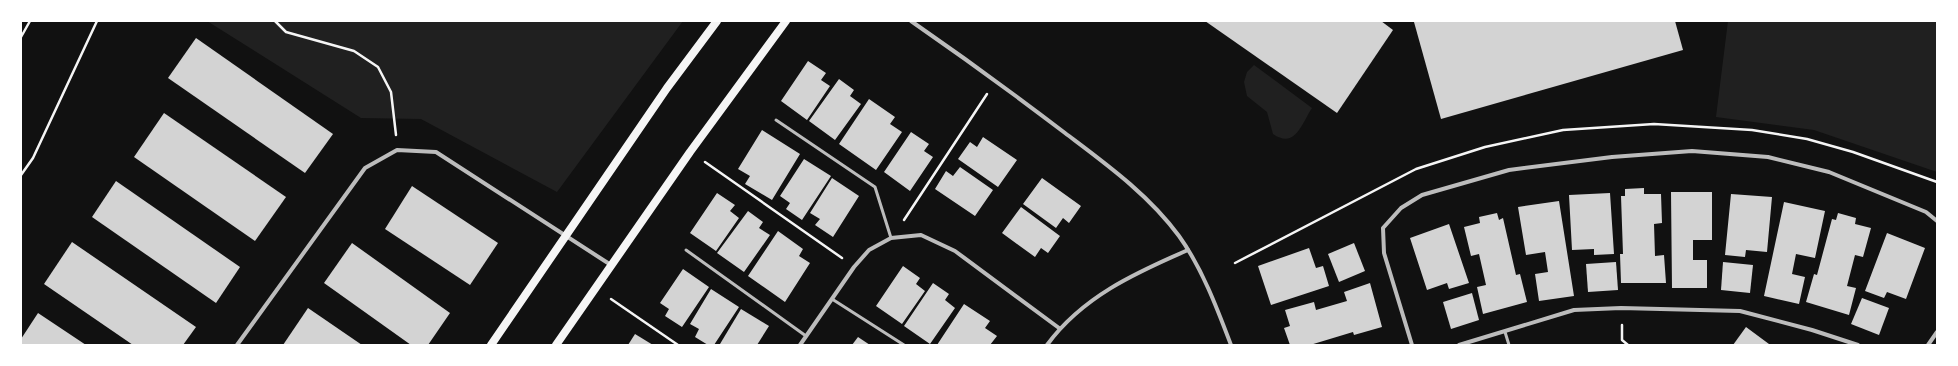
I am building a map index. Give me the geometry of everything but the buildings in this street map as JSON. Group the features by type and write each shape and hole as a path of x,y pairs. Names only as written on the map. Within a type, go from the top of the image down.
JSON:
{"main road":[{"path":"491,345 667,88 716,21"},
{"path":"556,345 690,152 786,21"}],"street":[{"path":"911,21 996,81 1117,172 1153,205 1188,250 1215,304 1231,345"},
{"path":"237,345 365,168 397,150 436,152 611,265"},
{"path":"1412,345 1384,253 1383,228 1401,208 1422,195 1509,170 1612,157 1692,151 1768,157 1829,172 1926,212 1937,221"},
{"path":"800,345 854,267 869,250 891,238 921,235 955,251 1059,328"},
{"path":"1047,345 1059,328 1087,302 1140,272 1188,250"},
{"path":"1459,345 1574,310 1621,308 1740,311 1812,330 1858,345"},
{"path":"1928,345 1937,332"}],"lane":[{"path":"776,120 875,187 891,238"},
{"path":"686,250 806,336"},
{"path":"832,299 904,345"},
{"path":"1504,332 1509,345"}],"path":[{"path":"21,37 30,21"},
{"path":"21,175 33,158 97,21"},
{"path":"275,21 286,32 354,51 378,67 391,92 397,150"},
{"path":"891,238 996,81"},
{"path":"690,152 854,267"},
{"path":"595,288 678,345"},
{"path":"1621,308 1622,340 1628,345"}],"shaded area":[{"path":"207,21 683,21 557,192 421,119 361,118"},
{"path":"1728,21 1937,21 1937,172 1814,130 1716,117"},
{"path":"1254,65 1312,108 1301,128 1292,137 1287,139 1273,134 1267,112 1247,96 1244,82 1247,72"}]}
